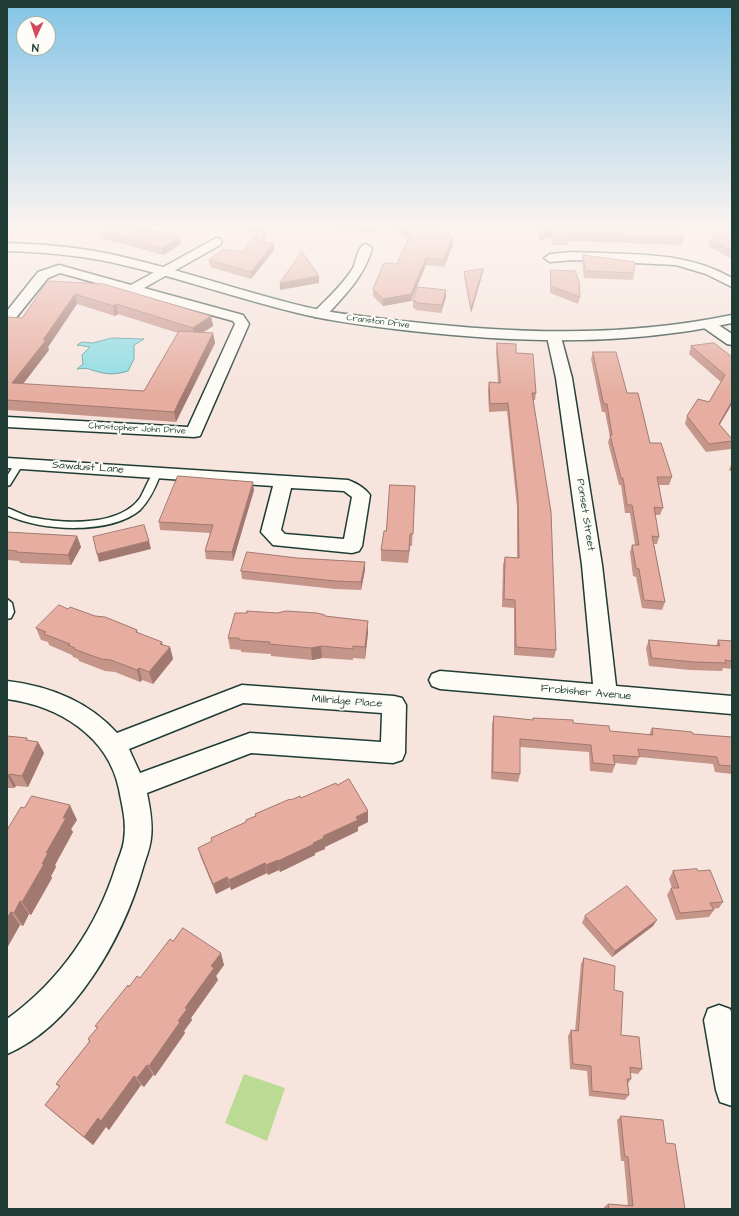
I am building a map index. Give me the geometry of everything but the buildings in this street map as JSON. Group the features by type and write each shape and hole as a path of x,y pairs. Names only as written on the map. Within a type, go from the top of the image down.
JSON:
{"street":[{"path":"7,315 10,316 38,283"},
{"path":"113,283 134,288 144,283"},
{"name":"Cranston Drive","path":"203,283 320,314 502,335 554,337 626,335 709,324 732,319"},
{"path":"320,314 349,283"},
{"name":"Christopher John Drive","path":"7,422 194,432 242,324 241,321 238,318 134,288"},
{"path":"709,324 732,341"},
{"name":"Ponset Street","path":"554,337 564,378 592,565 606,695"},
{"name":"Sawdust Lane","path":"13,463 348,486 362,495 352,546 280,540 271,532 283,482"},
{"name":"Frobisher Avenue","path":"440,680 732,705"},
{"path":"7,690 20,691 46,698 70,709 103,733 126,766 137,814 138,839 119,900 86,961 62,992 32,1021 7,1038"},
{"name":"Millridge Place","path":"113,746 242,694 394,705 393,753 250,743 131,788"},
{"path":"719,1020 732,1090"}],"lane":[{"name":"Sawdust Lane","path":"7,483 13,463"},
{"path":"7,512 37,522 73,524 106,521 121,517 134,510 142,503 157,473"},
{"path":"7,603 9,612 7,615"}],"green space":[{"path":"244,1074 285,1088 267,1141 225,1123"}],"water":[{"path":"112,338 144,339 134,345 134,359 128,371 110,374 81,368 77,369 83,364 82,355 90,347 77,345 82,342 92,343"}]}
